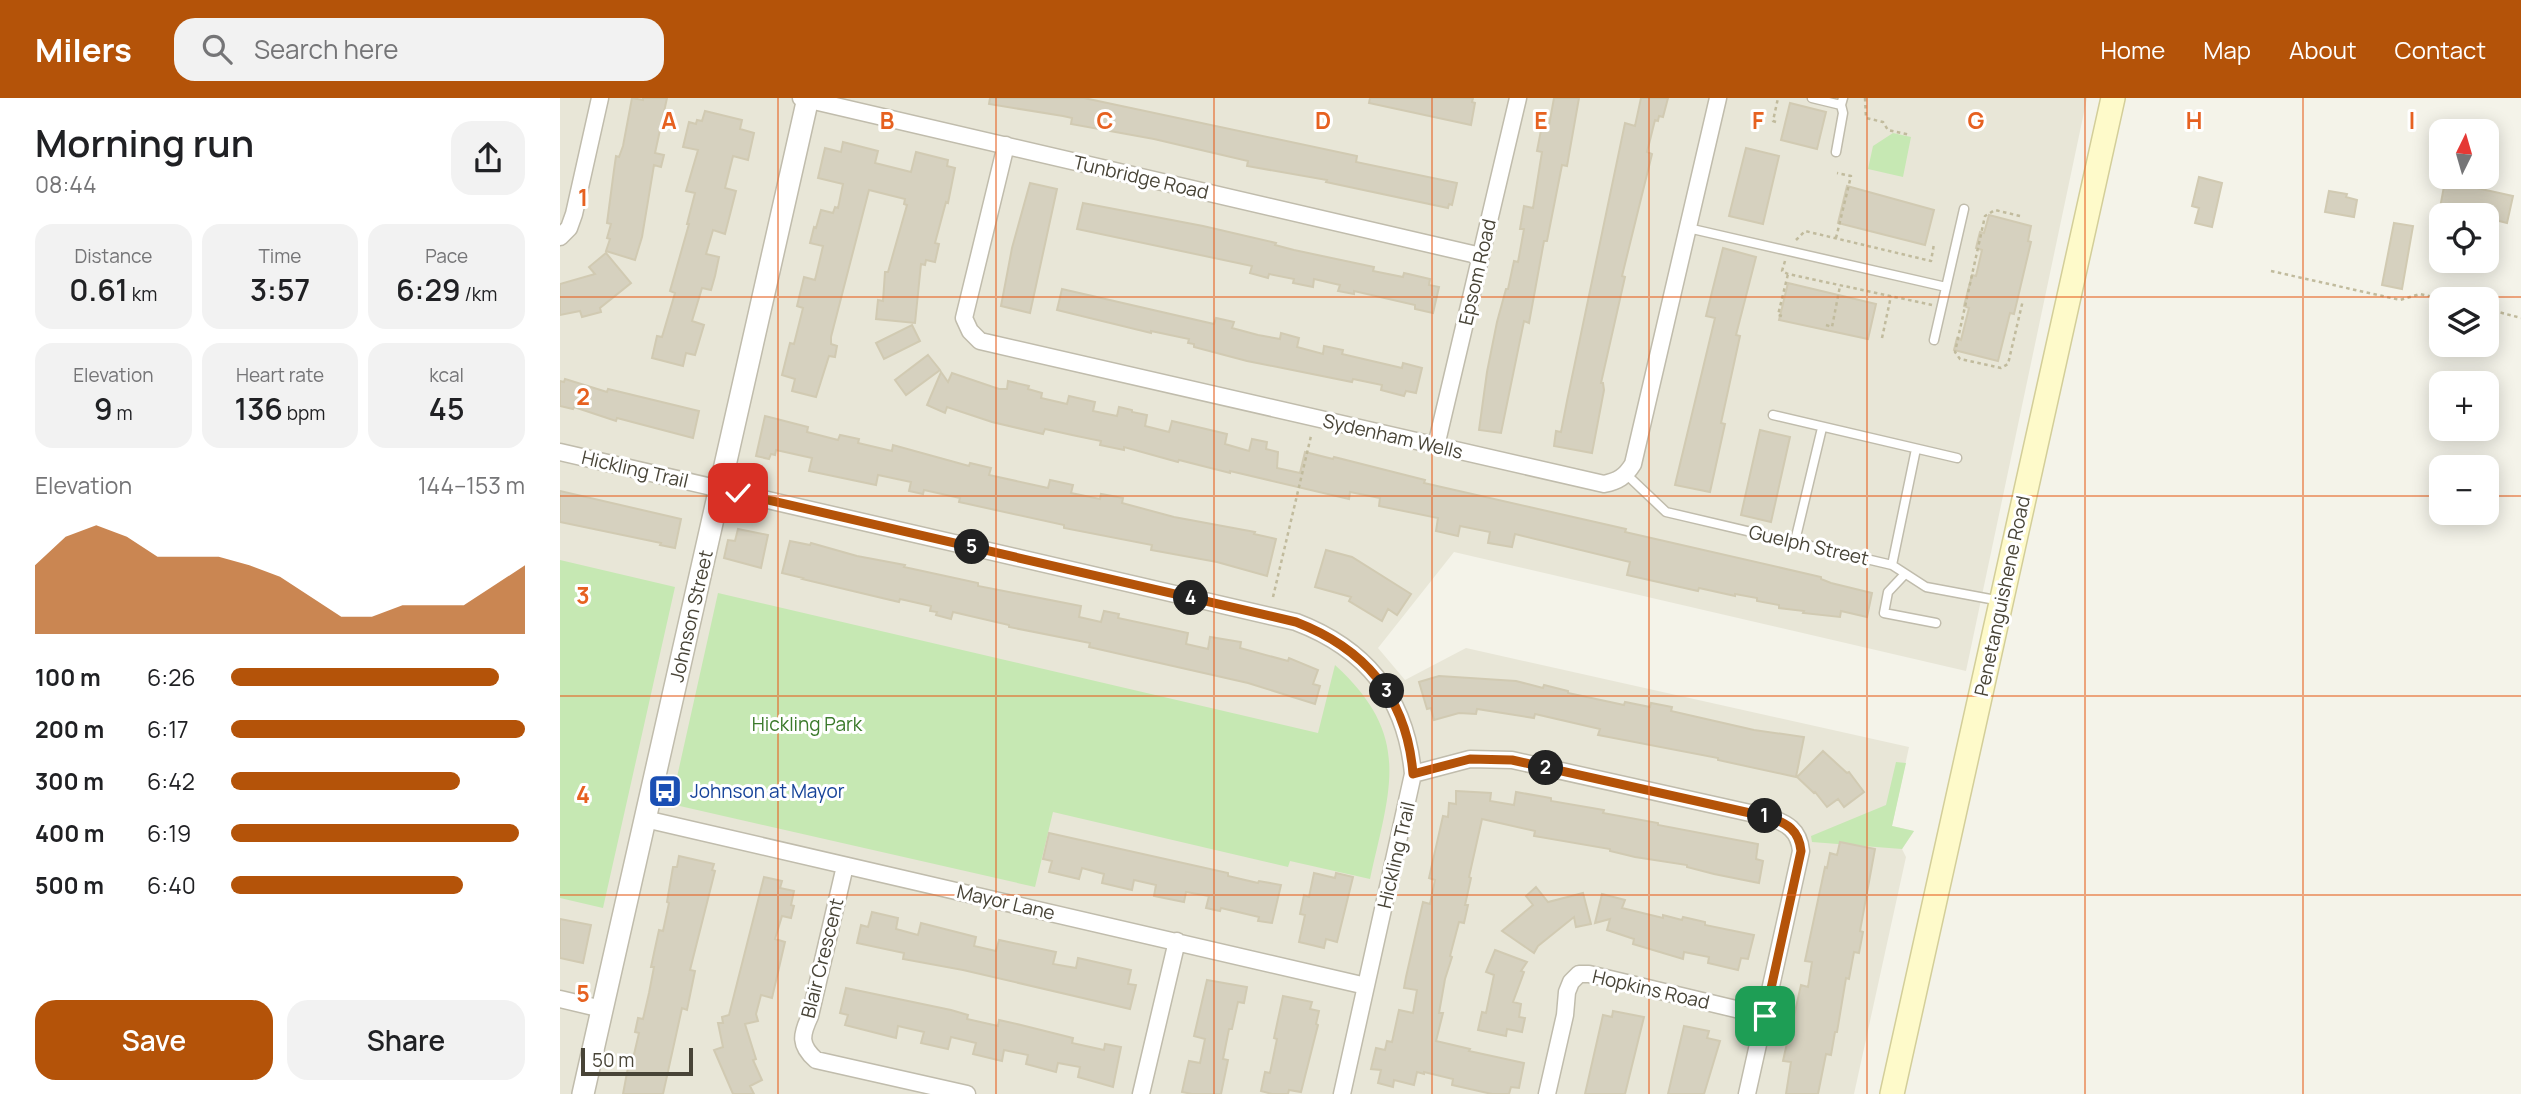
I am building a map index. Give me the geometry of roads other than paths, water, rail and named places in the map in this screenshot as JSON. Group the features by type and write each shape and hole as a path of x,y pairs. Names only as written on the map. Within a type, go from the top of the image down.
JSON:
{"main road":[{"name":"Penetanguishene Road","path":"1892,1094 2113,98"}],"street":[{"path":"560,237 569,228 600,98"},
{"name":"Epsom Road","path":"1436,446 1518,98"},
{"path":"1627,475 1637,452 1718,98"},
{"name":"Tunbridge Road","path":"805,99 1481,256"},
{"name":"Johnson Street","path":"583,1094 805,99"},
{"name":"Sydenham Wells","path":"1006,145 964,318 970,331 980,341 1604,484 1627,475"},
{"name":"Hickling Trail","path":"560,452 1296,622 1324,633 1347,648 1368,666 1398,710 1406,732 1413,774 1342,1094"},
{"path":"1413,774 1470,759 1512,760 1755,814 1787,824 1800,841 1801,851 1747,1094"},
{"name":"Mayor Lane","path":"645,819 1366,986"},
{"name":"Blair Crescent","path":"845,866 810,1016 804,1027 803,1041 806,1051 816,1060 967,1094"},
{"path":"1142,1094 1177,941"},
{"name":"Hopkins Road","path":"1547,1094 1565,1016 1567,992 1571,982 1579,974 1589,974 1765,1016"},
{"path":"560,999 602,1009"}],"lane":[{"path":"1812,98 1842,102 1843,113 1836,152"},
{"path":"1934,340 1964,209"},
{"path":"1688,228 1946,287"},
{"path":"1773,415 1957,458"},
{"path":"1795,541 1822,428"},
{"path":"1892,565 1916,449"},
{"name":"Guelph Street","path":"1627,475 1666,512 1892,565 1926,587 2001,601"},
{"path":"1905,574 1888,592 1884,613 1936,623"}],"place":[{"name":"Johnson at Mayor","path":"665,791"}],"park label":[{"name":"Hickling Park","path":"807,724"}]}
